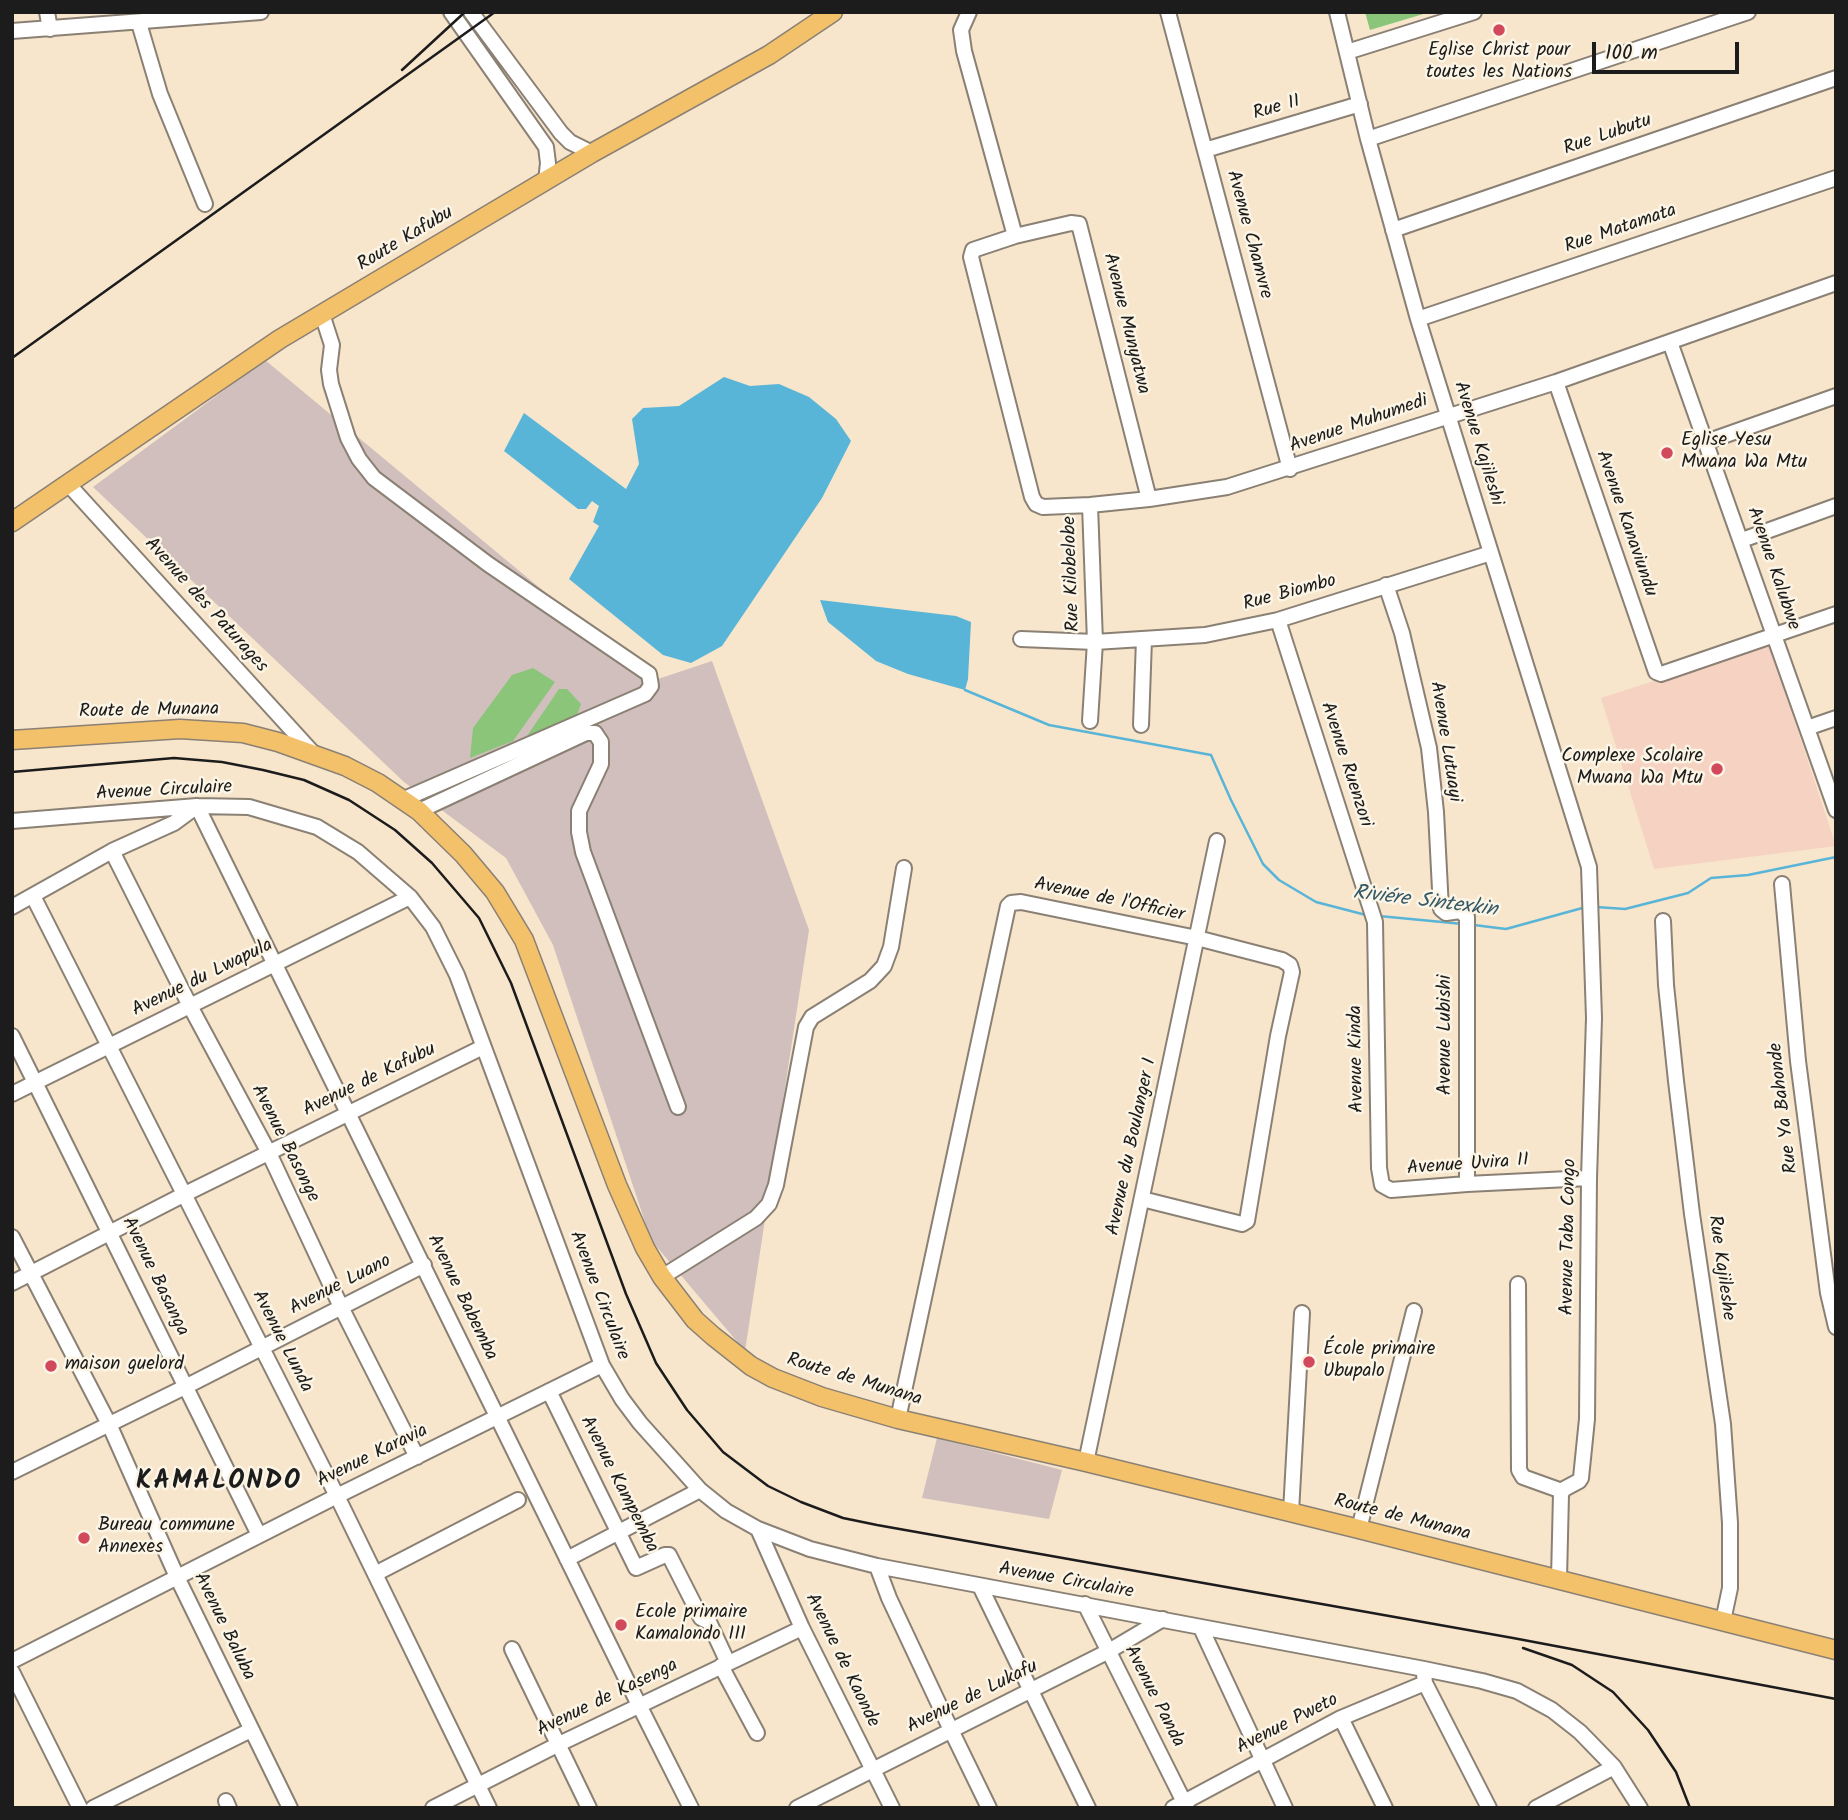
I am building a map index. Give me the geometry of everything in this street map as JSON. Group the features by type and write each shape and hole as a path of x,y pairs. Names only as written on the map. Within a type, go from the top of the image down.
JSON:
{"main road":[{"name":"Route Kafubu","path":"12,522 280,340 592,153 769,55 833,12"},
{"name":"Route de Munana","path":"12,740 116,731 180,729 243,733 313,753 345,766 378,783 419,811 463,854 495,892 524,940 617,1185 645,1248 662,1277 695,1320 751,1366 773,1378 822,1397 898,1419 1291,1512 1836,1650"}],"street":[{"path":"47,12 50,29"},
{"path":"12,32 139,23 171,16 261,12"},
{"path":"451,12 546,147 546,181"},
{"path":"471,12 561,133 570,142 592,153"},
{"path":"969,12 961,30 964,51 1015,236"},
{"name":"Avenue Chamvre","path":"1168,12 1290,469"},
{"name":"Avenue Kajileshi","path":"1337,12 1392,230 1447,416 1585,854 1590,884"},
{"path":"1347,52 1474,12"},
{"path":"1368,139 1748,12"},
{"path":"139,23 160,94 205,204"},
{"name":"Rue Lubutu","path":"1392,230 1836,78"},
{"name":"Rue II","path":"1205,150 1360,104"},
{"name":"Rue Matamata","path":"1418,319 1836,178"},
{"name":"Avenue Munyatwa","path":"1015,236 1071,223 1079,224 1149,499"},
{"name":"Avenue Muhumedi","path":"1015,236 975,249 971,254 1032,496 1036,504 1044,507 1149,499 1227,487 1556,382 1836,283"},
{"path":"322,314 332,345 329,370 331,384 348,439 374,478 488,564 649,674 652,687 645,694 402,800"},
{"name":"Avenue Kalubwe","path":"1670,342 1836,810"},
{"name":"Avenue Kanaviundu","path":"1556,382 1656,672 1661,674 1775,635"},
{"path":"1706,442 1836,396"},
{"name":"Avenue des Paturages","path":"69,485 313,753"},
{"name":"Rue Kilobelobe","path":"1090,505 1095,642 1090,721"},
{"path":"1742,540 1836,506"},
{"name":"Rue Biombo","path":"1021,639 1095,642 1205,635 1278,620 1490,553"},
{"name":"Avenue Lutuayi","path":"1386,585 1402,633 1429,748 1436,812 1441,909"},
{"path":"1775,635 1836,614"},
{"name":"Avenue Ruenzori","path":"1278,620 1375,922"},
{"path":"1141,725 1144,639"},
{"path":"1807,728 1836,718"},
{"path":"419,811 586,733 595,733 601,742 601,764 579,811 583,852 678,1107"},
{"path":"12,907 112,851 174,823 197,806"},
{"name":"Avenue Circulaire","path":"12,821 197,806 249,807 317,827 358,852 410,897 433,927 457,975 602,1365 640,1423 700,1490 726,1511 758,1529 810,1549 877,1566 1163,1619 1424,1676 1482,1681 1517,1691 1552,1710 1580,1732 1614,1767 1640,1808"},
{"name":"Avenue Babemba","path":"197,806 691,1808"},
{"name":"Avenue du Boulanger I","path":"1086,1462 1217,841"},
{"name":"Avenue Basonge","path":"112,851 190,1006 269,1153 341,1307 416,1457"},
{"path":"662,1277 757,1218 769,1205 776,1185 806,1027 813,1017 870,981 884,966 891,947 904,868"},
{"name":"Avenue Taba Congo","path":"1562,1491 1580,1480 1588,1403 1589,1178 1594,1018 1590,884"},
{"name":"Rue Ya Bahonde","path":"1782,884 1799,1073 1828,1293 1836,1327"},
{"name":"Avenue Lunda","path":"33,896 337,1496 489,1808"},
{"name":"Avenue du Lwapula","path":"12,1094 410,897"},
{"name":"Avenue de l'Officier","path":"898,1419 1008,906 1014,902 1197,938 1287,961 1292,972 1274,1055 1249,1215 1242,1224 1142,1199"},
{"name":"Avenue Lubishi","path":"1441,909 1446,913 1460,911 1467,917 1466,1184"},
{"name":"Rue Kajileshe","path":"1663,920 1666,985 1677,1095 1723,1424 1730,1523 1730,1588 1723,1620"},
{"name":"Avenue Kinda","path":"1375,922 1379,1168 1381,1185 1391,1190"},
{"name":"Avenue Basanga","path":"12,1036 259,1535"},
{"name":"Avenue de Kafubu","path":"12,1283 483,1047"},
{"name":"Avenue Uvira II","path":"1391,1190 1589,1178"},
{"name":"Avenue Baluba","path":"12,1237 108,1424 177,1577 290,1808"},
{"name":"Avenue Luano","path":"12,1472 424,1265"},
{"path":"1518,1284 1519,1470 1523,1477 1562,1491 1559,1579"},
{"path":"1359,1529 1414,1311"},
{"path":"1291,1512 1302,1313"},
{"name":"Avenue Karavia","path":"12,1661 602,1365"},
{"name":"Avenue Kampemba","path":"549,1391 637,1569 668,1555 701,1618 709,1622 757,1733"},
{"path":"567,1559 700,1490"},
{"path":"375,1574 518,1500"},
{"name":"Avenue de Kaonde","path":"758,1529 802,1628 892,1808"},
{"path":"877,1566 889,1598 989,1808"},
{"path":"980,1586 1088,1808"},
{"name":"Avenue Panda","path":"1085,1604 1182,1806"},
{"name":"Avenue de Lukafu","path":"797,1808 1109,1651 1163,1619"},
{"name":"Avenue de Kasenga","path":"433,1808 559,1744 802,1628"},
{"path":"1201,1628 1285,1808"},
{"path":"512,1649 589,1808"},
{"path":"12,1672 80,1808"},
{"path":"1424,1676 1489,1808"},
{"name":"Avenue Pweto","path":"1182,1806 1262,1760 1424,1676"},
{"path":"1342,1718 1385,1808"},
{"path":"93,1808 251,1730"},
{"path":"1535,1808 1614,1767"}],"shaded area":[{"path":"265,360 652,681 712,661 809,930 745,1351 651,1240 553,945 506,858 404,782 93,487"},
{"name":"Complexe Scolaire Mwana Wa Mtu","path":"1769,644 1836,846 1654,869 1601,698"},
{"path":"937,1438 1062,1470 1049,1519 922,1498"}],"green space":[{"path":"1365,12 1430,12 1370,30"},
{"path":"533,668 555,682 513,741 470,758 473,728 512,675"},
{"path":"559,689 567,689 581,704 577,715 527,736"}],"water":[{"path":"724,377 750,386 779,384 809,397 836,419 851,441 822,498 722,646 691,663 663,655 569,579 599,526 593,522 599,506 592,501 586,509 578,509 504,451 524,413 626,489 639,464 632,419 643,408 679,406"},
{"path":"820,600 956,616 971,622 965,690 908,674 876,661 828,622"}],"waterway":[{"name":"Riviére Sintexkin","path":"965,690 1049,725 1211,755 1263,864 1279,880 1316,902 1366,915"},
{"name":"Riviére Sintexkin","path":"1596,907 1625,909 1688,893 1711,878 1748,875 1836,857"},
{"name":"Riviére Sintexkin","path":"1474,925 1506,929 1586,907"},
{"name":"Riviére Sintexkin","path":"1379,916 1463,924"}],"railway":[{"path":"402,70 465,12"},
{"path":"12,358 495,12"},
{"path":"12,772 174,758 222,762 263,770 304,780 349,800 395,830 432,863 479,918 511,983 626,1294 656,1363 687,1410 723,1452 768,1486 843,1518 877,1525 1513,1638 1836,1699"},
{"path":"1523,1648 1572,1665 1613,1692 1648,1730 1676,1772 1690,1808"}],"place":[{"name":"Eglise Christ pour toutes les Nations","path":"1499,30"},
{"name":"Eglise Yesu Mwana Wa Mtu","path":"1667,453"},
{"name":"Complexe Scolaire Mwana Wa Mtu","path":"1717,769"},
{"name":"École primaire Ubupalo","path":"1309,1362"},
{"name":"maison guelord","path":"51,1366"},
{"name":"Bureau commune Annexes","path":"84,1538"},
{"name":"Ecole primaire Kamalondo III","path":"621,1625"}],"district":[{"name":"KAMALONDO","path":"219,1484"}]}
